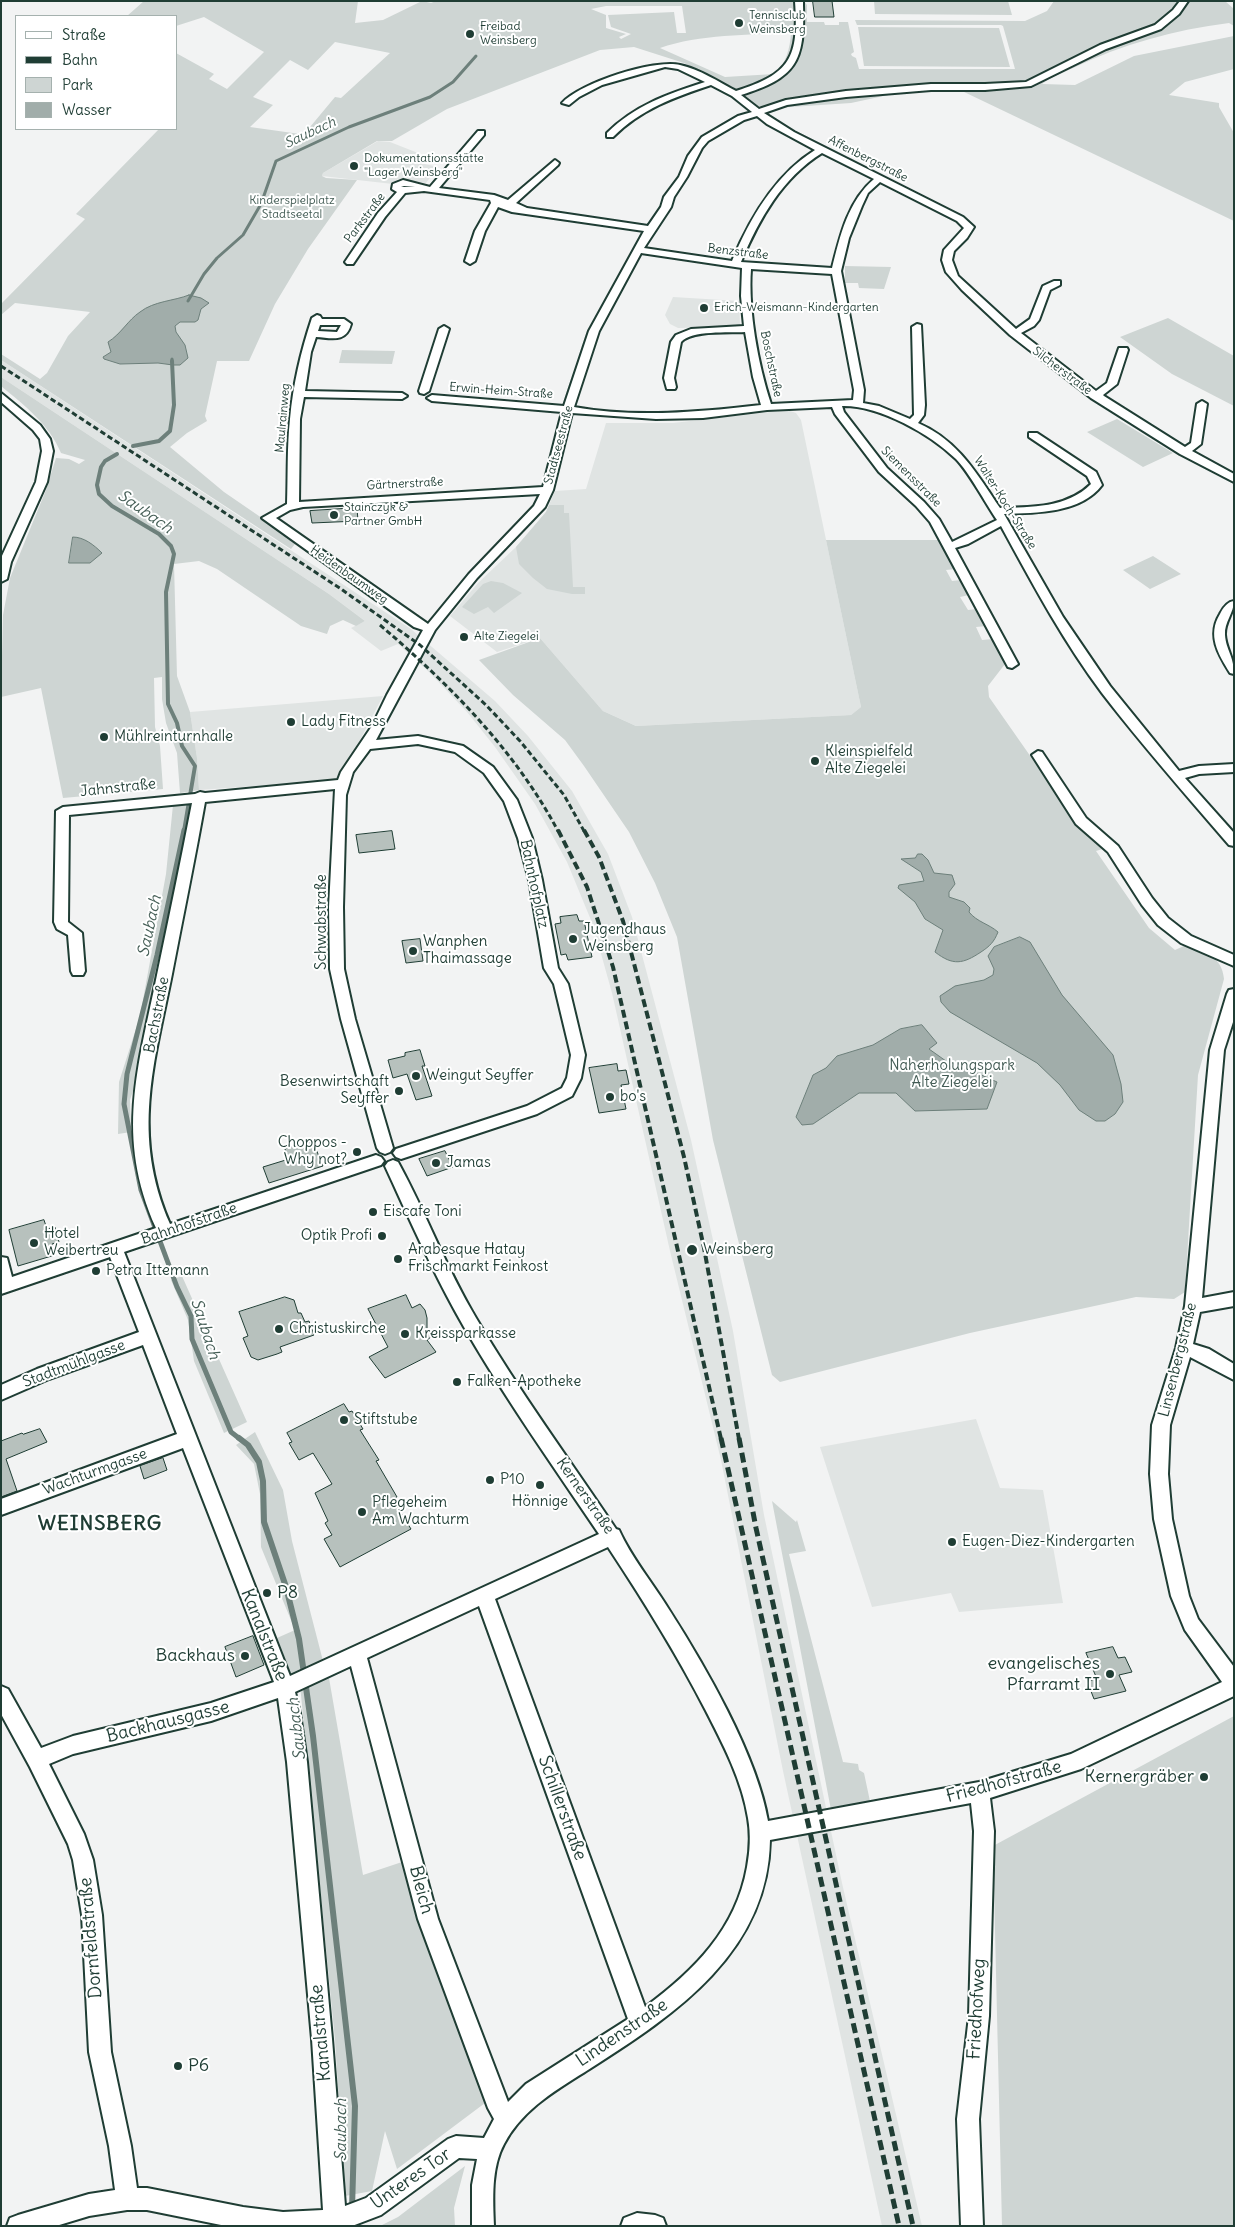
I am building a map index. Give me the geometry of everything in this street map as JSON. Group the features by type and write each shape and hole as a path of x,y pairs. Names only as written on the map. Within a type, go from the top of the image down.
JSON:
{"street":[{"path":"735,94 776,79 787,71 798,48 801,16 799,1"},
{"name":"Stadtseestraße","path":"388,703 430,629 473,576 531,517 548,490 568,410 594,331 650,229 661,215 669,197 686,173 692,156 705,138 757,111 796,101 921,87 985,87 1028,84 1103,47 1158,27 1176,12 1184,1"},
{"name":"Affenbergstraße","path":"566,104 576,95 604,82 667,64 680,66 735,94 770,122 821,150 960,219 969,227"},
{"path":"610,135 624,120 640,109 712,82"},
{"path":"428,189 481,133"},
{"path":"735,265 747,237 778,188 793,170 821,150"},
{"path":"510,203 517,199 555,163"},
{"path":"858,404 859,390 836,271 844,238 857,206 864,192 879,179"},
{"name":"Parkstraße","path":"350,262 381,215 402,191 397,189 396,186 403,183 418,185 428,189"},
{"path":"428,189 510,203 525,210"},
{"path":"495,201 512,209 650,229"},
{"path":"470,261 480,231 495,201"},
{"name":"Silcherstraße","path":"969,227 968,232 950,249 947,261 951,271 960,282 1014,333 1095,396 1184,452 1234,479"},
{"name":"Benzstraße","path":"638,250 735,265 836,271"},
{"name":"Boschstraße","path":"747,266 746,282 751,329 762,394 767,407"},
{"path":"1014,333 1032,325 1036,321 1044,293 1050,286 1057,284"},
{"name":"Maulrainweg","path":"293,506 293,446 298,394 306,352 312,334 317,320 344,322 346,324 344,332 339,335 312,334"},
{"path":"913,423 919,415 920,405 917,327"},
{"path":"417,394 444,329"},
{"path":"671,387 669,378 676,342 680,337 691,332 751,329"},
{"path":"1095,396 1112,384 1123,350"},
{"name":"Erwin-Heim-Straße","path":"298,394 417,394 547,406 568,410"},
{"path":"1,396 38,431 48,448 38,493 5,562 1,579"},
{"name":"Walter-Koch-Straße","path":"568,410 671,416 703,415 767,407 836,403 858,404 913,423 938,438 961,458 997,511 1075,643 1106,689 1176,776 1234,842"},
{"name":"Siemensstraße","path":"836,403 839,412 870,456 930,516 950,546 1012,664"},
{"path":"1184,452 1196,444 1202,404"},
{"path":"997,511 1055,507 1085,495 1097,485 1092,474 1033,435"},
{"name":"Gärtnerstraße","path":"268,518 293,506 548,490"},
{"name":"Heidenbaumweg","path":"268,518 418,624 430,629"},
{"path":"950,546 963,542 992,526 1004,522"},
{"path":"1234,604 1225,613 1218,634 1220,645 1234,670"},
{"name":"Schwabstraße","path":"380,1154 337,965 336,907 340,795 347,772 378,727 388,703"},
{"name":"Bahnhofplatz","path":"378,727 406,739"},
{"name":"Bahnhofplatz","path":"365,745 406,739 449,744 477,758 492,774 509,798 521,824 531,854 551,968 561,984 578,1055 574,1078 567,1092 532,1110 397,1160"},
{"path":"1038,755 1081,821 1088,829 1112,847 1158,916 1172,931 1190,943 1234,961"},
{"path":"1176,776 1199,770 1234,768"},
{"name":"Jahnstraße","path":"78,970 76,937 73,931 62,926 61,922 63,811 191,797 343,784"},
{"name":"Bachstraße","path":"164,1233 142,1151 140,1134 141,1108 191,797"},
{"name":"Linsenbergstraße","path":"1234,994 1217,1050 1200,1215 1193,1306 1184,1348 1161,1425 1159,1474 1163,1519 1180,1596 1191,1624 1234,1682"},
{"path":"380,1154 386,1167 397,1160"},
{"name":"Bahnhofstraße","path":"3,1286 164,1233 380,1154"},
{"name":"Kernerstraße","path":"397,1160 438,1265 482,1343 613,1536 680,1641 740,1761 754,1804 760,1832"},
{"name":"Kanalstraße","path":"115,1250 251,1603 291,1684 291,1713 322,2039 334,2195 339,2220"},
{"path":"1,1262 3,1286"},
{"path":"1193,1306 1234,1299"},
{"name":"Stadtmühlgasse","path":"1,1393 43,1374 148,1336"},
{"path":"1184,1348 1202,1354 1234,1373"},
{"name":"Wachturmgasse","path":"1,1507 188,1438"},
{"path":"291,1684 613,1536"},
{"name":"Schillerstraße","path":"484,1594 640,2022"},
{"name":"Bleich","path":"357,1654 428,1919 499,2108 507,2118"},
{"name":"Backhausgasse","path":"37,1760 73,1745 211,1712 291,1684"},
{"name":"Friedhofstraße","path":"760,1832 979,1792 1074,1762 1234,1686"},
{"name":"Dornfeldstraße","path":"1,1695 37,1760 77,1841 83,1860 92,1915 100,2052 120,2146 127,2199"},
{"name":"Friedhofweg","path":"972,2226 968,2119 979,2016 984,1831 979,1792"},
{"name":"Lindenstraße","path":"483,2226 481,2195 489,2149 507,2118 534,2092 640,2022 695,1980 713,1961 732,1935 749,1899 756,1871 760,1832"},
{"name":"Unteres Tor","path":"18,2226 89,2205 127,2199 147,2199 243,2218 283,2223 339,2220 373,2208 456,2147 489,2149"},
{"path":"632,2226 637,2224 655,2226"}],"shaded area":[{"path":"378,141 390,142 418,153 411,161 438,167 426,183 398,179 393,184 322,176 323,173"},
{"name":"Erich-Weismann-Kindergarten","path":"673,297 739,301 740,324 735,327 678,328 670,324 665,315"},
{"path":"1,360 411,629 495,701 528,736 572,791 608,854 632,917 691,1140 733,1331 764,1515 842,1883 922,2226 882,2226 783,1771 721,1460 670,1251 612,993 593,925 567,862 535,804 495,747 467,712 430,673 398,644 381,651 351,628 365,621 329,594 1,377"},
{"path":"787,410 796,413 801,420 861,707 851,715 636,726 603,711 540,638 497,652 450,616 478,583 516,547 546,512 555,491 586,489 606,423 673,423"},
{"path":"383,696 339,780 199,790 197,758 190,712"},
{"name":"Eugen-Diez-Kindergarten","path":"976,1419 1000,1488 1043,1490 1063,1603 959,1612 951,1593 872,1607 820,1447"}],"green space":[{"name":"Kinderspielplatz Stadtseetal","path":"144,1 358,1 355,23 383,20 422,1 431,3 436,1 804,1 807,5 807,22 824,22 825,25 839,25 839,22 848,22 854,52 851,54 856,58 859,69 1015,69 1003,26 1001,25 857,25 855,20 1025,21 1047,11 1054,1 1225,1 1234,9 1234,26 1229,23 1209,26 1149,39 1092,59 1042,84 1075,85 1134,56 1234,36 1234,69 1185,82 1169,95 1219,103 1219,107 1234,133 1234,221 962,91 929,89 907,91 851,103 775,108 758,106 743,96 746,94 684,63 634,47 600,50 447,109 392,141 377,141 323,173 322,176 326,178 357,180 308,249 275,304 249,361 217,361 205,416 207,421 187,433 170,447 224,492 291,538 295,544 291,549 1,360 1,354 40,379 47,373 68,336 90,312 15,303 1,315 1,304 85,219 76,214 158,130 178,130 178,54 214,74 209,79 227,89 264,52 204,17 178,25 178,15 128,15","holes":["606,6 682,6 686,33 677,33 674,12 608,15 611,27 631,34 621,39 619,37 626,34 606,28 606,15 591,9","791,33 787,56 782,66 774,74 725,77 660,48 675,43 708,38","335,42 390,53 341,98 335,97 305,133 307,135 250,127 273,105 253,97 290,60 308,70"]},
{"path":"874,1 1008,1 1012,15 875,14"},
{"path":"858,27 999,28 1010,67 864,66"},
{"path":"845,266 891,267 884,289 859,288 858,283 845,283"},
{"path":"1168,318 1234,356 1234,406 1172,374 1120,337"},
{"path":"342,350 395,351 392,364 339,363"},
{"path":"1,377 329,594 365,621 356,626 343,620 330,626 327,634 301,626 217,569 199,561 174,564 177,676 190,712 197,758 199,790 180,793 177,753 166,723 162,699 162,677 154,678 155,727 160,746 163,789 63,798 41,688 1,697 3,615 10,578 46,490 56,458 69,459 79,464 85,460 61,453 43,424 1,386"},
{"path":"1117,419 1173,453 1143,467 1087,432"},
{"path":"549,505 564,505 564,513 569,513 573,587 585,587 585,594 572,594 547,589 519,564 516,547 546,512"},
{"name":"Naherholungspark Alte Ziegelei","path":"826,540 940,540 955,569 946,570 952,581 961,580 969,595 960,597 968,610 977,609 987,626 976,627 982,640 993,639 1005,664 988,686 989,697 1082,830 1106,848 1096,851 1149,928 1175,950 1186,945 1211,956 1220,965 1224,979 1198,1075 1185,1292 1174,1299 1136,1297 970,1333 780,1382 772,1375 713,1140 677,937 655,883 629,832 565,740 513,695 479,660 540,638 603,711 636,726 851,715 861,707"},
{"path":"1153,556 1181,574 1150,589 1123,570"},
{"path":"491,581 503,583 522,593 494,613 488,607 474,614 462,607 483,584"},
{"path":"192,803 141,1066 130,1100 131,1132 118,1134 119,1082 140,1016 166,874 173,805"},
{"path":"182,1276 247,1422 224,1433 194,1361 188,1320 171,1280"},
{"path":"255,1432 283,1490 292,1541 323,1661 291,1674 277,1638 295,1630 261,1547 260,1494 254,1464 236,1445"},
{"path":"772,1501 796,1522 797,1520 806,1551 789,1554 843,1762 858,1764 859,1770 864,1773 871,1806 831,1810"},
{"path":"329,1678 363,1875 402,1862 419,1926 485,2103 397,2169 385,2131 372,2191 345,2196 335,2040 300,1685"},
{"path":"1234,1716 1234,2226 1002,2226 993,1846"},
{"path":"465,2166 454,2208 455,2226 380,2226 398,2217"}],"water":[{"path":"189,295 201,298 209,303 201,309 198,320 195,322 180,322 175,326 176,332 185,345 188,358 180,365 158,363 120,364 104,359 103,357 111,352 108,342 140,312 158,303"},
{"path":"73,537 89,542 102,553 90,563 69,563"},
{"path":"918,854 922,854 928,860 934,873 952,875 955,884 949,892 949,897 964,902 970,908 969,912 972,915 998,932 989,946 975,956 958,962 947,960 935,952 943,930 925,919 915,902 898,888 899,885 924,881 921,872 901,859 915,858"},
{"path":"1020,937 1030,942 1062,995 1113,1055 1121,1084 1123,1102 1115,1114 1105,1121 1096,1121 1079,1110 1060,1085 1037,1063 950,1012 941,1002 940,996 955,986 984,980 993,975 994,969 988,956 994,947"},
{"path":"922,1025 937,1043 929,1049 953,1066 977,1073 997,1082 987,1109 915,1111 896,1093 859,1093 813,1124 802,1125 796,1117 813,1075 826,1068 837,1056 873,1045 900,1029"}],"building":[{"path":"813,1 832,1 834,17 815,17"},
{"name":"Stainczyk & Partner GmbH","path":"357,508 358,521 312,523 310,511"},
{"path":"392,831 395,849 359,853 356,835"},
{"name":"Jugendhaus Weinsberg","path":"577,915 579,921 584,921 592,957 568,960 566,954 561,955 555,924 561,923 560,917"},
{"name":"Wanphen Thaimassage","path":"420,939 423,961 406,963 402,941"},
{"name":"Weingut Seyffer","path":"420,1050 425,1066 422,1066 432,1096 416,1100 407,1074 393,1078 388,1060 405,1056 405,1053"},
{"name":"bo's","path":"617,1064 618,1071 626,1070 629,1084 621,1085 626,1109 599,1113 589,1068"},
{"path":"313,1142 323,1166 269,1183 263,1167 289,1159 285,1149"},
{"name":"Jamas","path":"445,1151 453,1167 427,1176 419,1159"},
{"name":"Hotel Weibertreu","path":"44,1220 47,1229 55,1227 59,1242 52,1244 55,1255 18,1266 9,1230"},
{"name":"Kreissparkasse","path":"406,1295 412,1308 420,1304 425,1310 427,1329 431,1337 427,1340 436,1352 385,1378 369,1357 388,1347 368,1309"},
{"name":"Christuskirche","path":"285,1297 294,1300 298,1313 301,1313 305,1322 309,1321 314,1335 280,1347 282,1352 277,1354 258,1360 251,1357 243,1338 248,1336 239,1312"},
{"path":"344,1404 349,1412 352,1411 363,1429 360,1430 379,1460 376,1461 397,1497 392,1499 411,1529 340,1567 324,1539 332,1535 325,1523 328,1521 315,1493 332,1484 313,1453 299,1460 289,1443 292,1442 287,1433"},
{"path":"40,1429 47,1442 6,1459 17,1491 1,1497 1,1441"},
{"path":"163,1458 167,1470 144,1479 140,1466"},
{"name":"Backhaus","path":"253,1636 264,1665 236,1677 225,1647"},
{"name":"evangelisches Pfarramt II","path":"1113,1647 1118,1658 1125,1657 1132,1672 1119,1675 1126,1691 1094,1699 1087,1681 1097,1679 1086,1653"}],"waterway":[{"name":"Saubach","path":"188,301 204,274 217,258 243,235 261,204 276,161 349,127 430,97 453,82 476,56"},
{"name":"Saubach","path":"133,446 159,441 170,431 174,405 172,361"},
{"name":"Saubach","path":"117,454 105,461 101,467 97,485 99,494 112,506 159,534 171,546 174,554 166,592 168,704 177,723 182,746 195,766 184,831"},
{"name":"Saubach","path":"184,830 157,955 127,1074 124,1104 141,1190 177,1287 191,1316 192,1339 231,1432 240,1439"},
{"name":"Saubach","path":"239,1438 248,1445 259,1462 263,1481 264,1522 286,1587 299,1639 313,1736 355,2106 352,2209"}],"railway":[{"path":"1,366 341,589 420,645 486,705 520,741 564,795 584,831"},
{"path":"380,625 406,647 479,720 522,773 558,831"},
{"path":"558,830 587,887 613,967 721,1439"},
{"path":"584,830 599,857 623,921 684,1157 704,1248 739,1439"},
{"path":"721,1438 899,2226"},
{"path":"739,1438 756,1528 913,2226"}],"place":[{"name":"Tennisclub Weinsberg","path":"739,23"},
{"name":"Freibad Weinsberg","path":"470,34"},
{"name":"Dokumentationsstätte \"Lager Weinsberg\"","path":"354,166"},
{"name":"Erich-Weismann-Kindergarten","path":"704,308"},
{"name":"Stainczyk & Partner GmbH","path":"334,515"},
{"name":"Alte Ziegelei","path":"464,637"},
{"name":"Lady Fitness","path":"291,722"},
{"name":"Mühlreinturnhalle","path":"104,737"},
{"name":"Kleinspielfeld Alte Ziegelei","path":"815,761"},
{"name":"Jugendhaus Weinsberg","path":"573,939"},
{"name":"Wanphen Thaimassage","path":"413,951"},
{"name":"Weingut Seyffer","path":"416,1076"},
{"name":"Besenwirtschaft Seyffer","path":"399,1091"},
{"name":"bo's","path":"610,1097"},
{"name":"Choppos - Why not?","path":"357,1152"},
{"name":"Jamas","path":"436,1163"},
{"name":"Eiscafe Toni","path":"373,1212"},
{"name":"Optik Profi","path":"382,1236"},
{"name":"Hotel Weibertreu","path":"34,1243"},
{"name":"Weinsberg","path":"692,1250"},
{"name":"Arabesque Hatay Frischmarkt Feinkost","path":"398,1259"},
{"name":"Petra Ittemann","path":"96,1271"},
{"name":"Christuskirche","path":"279,1329"},
{"name":"Kreissparkasse","path":"405,1334"},
{"name":"Falken-Apotheke","path":"457,1382"},
{"name":"Stiftstube","path":"344,1420"},
{"name":"P10","path":"490,1480"},
{"name":"Hönnige","path":"540,1485"},
{"name":"Pflegeheim Am Wachturm","path":"362,1512"},
{"name":"Eugen-Diez-Kindergarten","path":"952,1542"},
{"name":"P8","path":"267,1593"},
{"name":"Backhaus","path":"245,1656"},
{"name":"evangelisches Pfarramt II","path":"1110,1674"},
{"name":"Kernergräber","path":"1204,1777"},
{"name":"P6","path":"178,2066"}],"district":[{"name":"WEINSBERG","path":"100,1524"}]}
